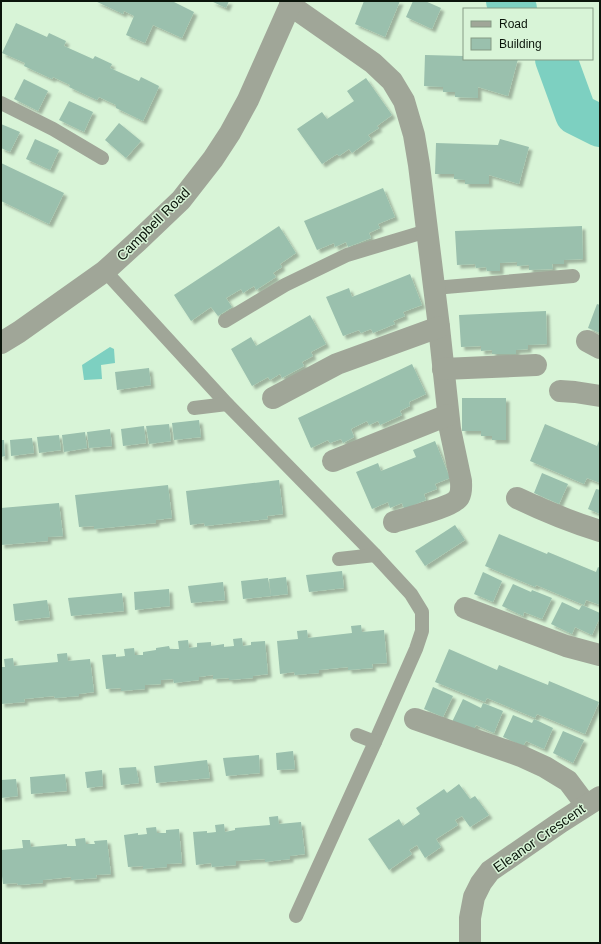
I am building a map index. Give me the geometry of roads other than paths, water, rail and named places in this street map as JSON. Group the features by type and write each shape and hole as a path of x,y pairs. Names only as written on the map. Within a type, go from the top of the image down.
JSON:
{"street":[{"path":"288,2 373,63 392,82 404,101 414,135 444,368 448,415 461,481 461,488 459,497 456,501 438,509 394,522"},
{"name":"Campbell Road","path":"1,343 19,332 105,271 181,200 213,159 230,133 248,100 288,2"},
{"path":"273,398 337,364 439,328"},
{"path":"444,368 536,364"},
{"path":"560,391 600,396"},
{"path":"333,462 448,415"},
{"path":"517,498 541,510 600,531"},
{"path":"465,608 566,646 600,655"},
{"path":"415,719 522,756 545,767 568,781 593,801"},
{"name":"Eleanor Crescent","path":"470,943 470,918 474,897 481,882 490,871 593,801"}],"lane":[{"path":"1,103 102,158"},
{"path":"225,321 285,286 347,255 427,230"},
{"path":"105,271 227,404 412,594 422,612 422,632 416,649 296,916"},
{"path":"434,288 573,276"},
{"path":"194,408 227,404"},
{"path":"339,559 375,555"},
{"path":"357,735 375,742"}],"water":[{"path":"110,347 114,349 115,363 101,365 102,379 84,380 82,365"}],"waterway":[{"path":"507,1 515,8"},
{"path":"556,60 576,114 600,126"}]}
